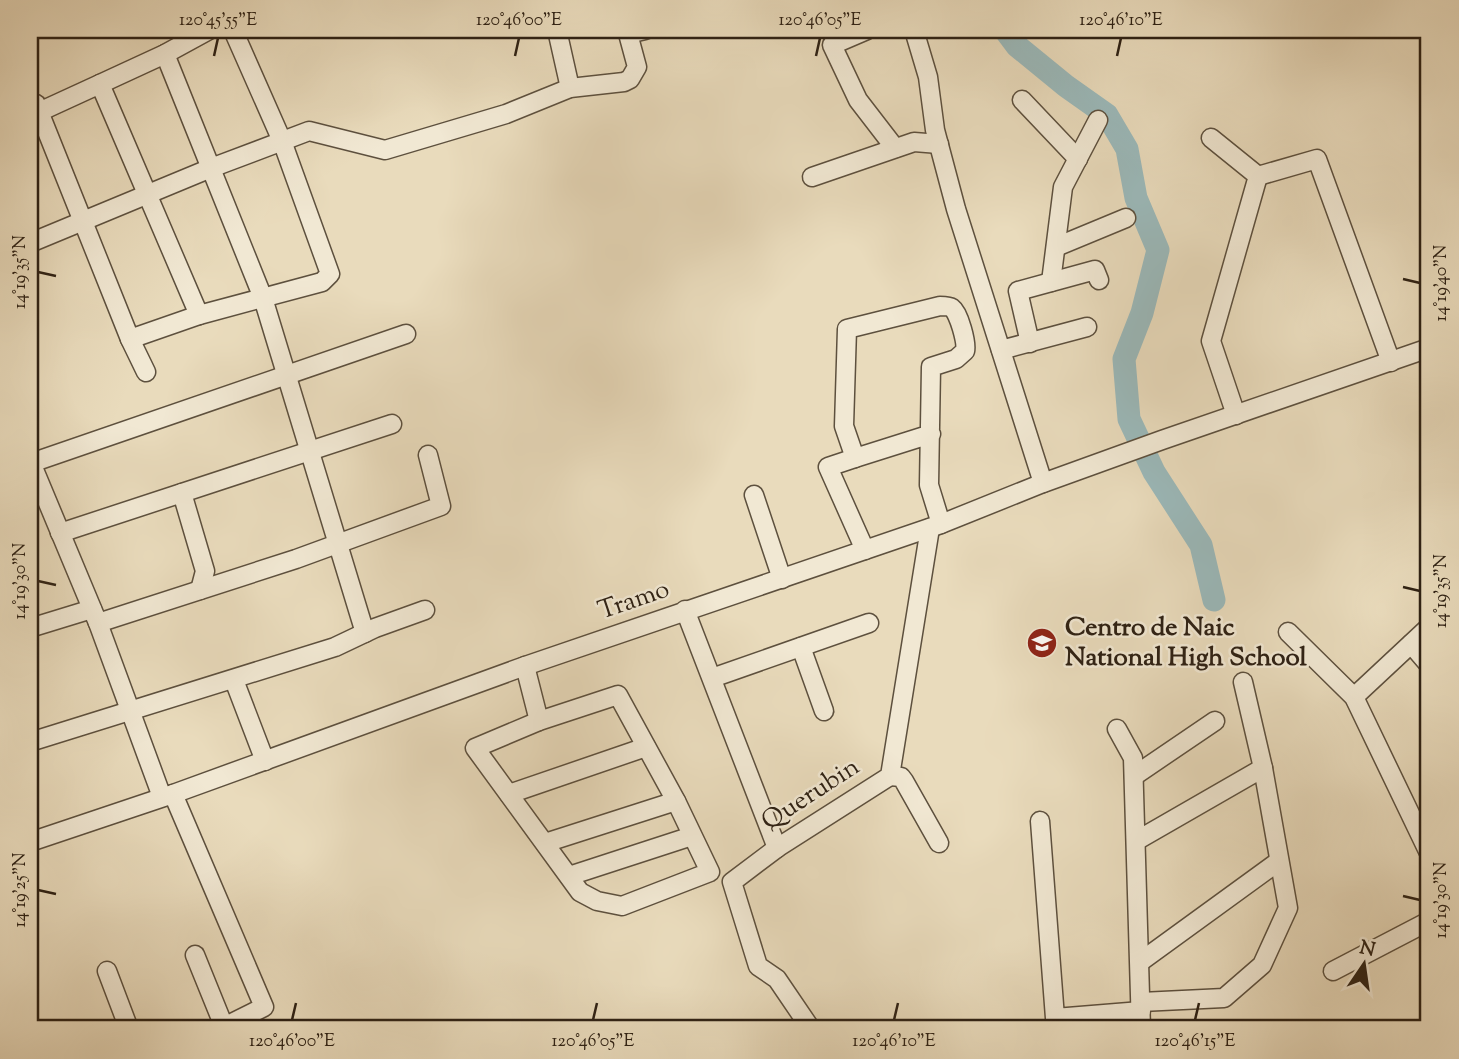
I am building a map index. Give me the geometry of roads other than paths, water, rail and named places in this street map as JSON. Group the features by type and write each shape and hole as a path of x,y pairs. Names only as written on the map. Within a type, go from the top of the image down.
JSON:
{"street":[{"path":"146,372 130,339 37,107 100,84 209,30"},
{"path":"130,339 199,315 322,282 330,274 282,141 233,30"},
{"path":"557,30 570,88"},
{"path":"867,30 832,45 858,100 895,148"},
{"path":"914,30 928,77 939,144 956,209 1043,483"},
{"path":"30,243 211,168 309,131 384,150 506,114 570,88 630,79 637,67 634,31"},
{"path":"165,54 263,298 365,633"},
{"path":"100,84 199,315"},
{"path":"1022,100 1078,159"},
{"path":"1051,282 1063,187 1098,120"},
{"path":"1210,138 1258,176"},
{"path":"812,177 914,142 939,144"},
{"path":"1258,176 1317,159 1391,362"},
{"path":"1236,415 1211,341 1258,176"},
{"path":"1056,247 1126,218"},
{"path":"1031,342 1018,291 1095,270 1099,280"},
{"path":"855,458 844,426 846,329 928,308 946,307 956,313 967,347 963,355 931,367 929,485 935,526"},
{"path":"1001,350 1087,327"},
{"path":"195,955 225,1028 264,1007 130,710 95,616 30,461 406,334"},
{"name":"Tramo","path":"30,842 168,796 685,610 935,526 1162,440 1429,348"},
{"path":"60,533 392,424"},
{"path":"865,550 828,467 931,434"},
{"path":"31,628 95,616 200,590 441,506 428,455"},
{"path":"182,493 205,571 200,590"},
{"path":"754,495 782,579"},
{"name":"Querubin","path":"732,881 777,848 890,776 935,526"},
{"path":"30,742 335,647 425,610"},
{"path":"685,610 777,848"},
{"path":"712,678 869,623"},
{"path":"1354,697 1429,627"},
{"path":"1288,632 1354,697 1422,819 1429,853"},
{"path":"1411,644 1429,665"},
{"path":"801,647 824,711"},
{"path":"525,666 539,720"},
{"path":"234,680 265,761"},
{"path":"1040,821 1054,1023 1141,1007 1224,998 1262,965 1288,908 1263,768 1243,682"},
{"path":"710,872 622,906 597,901 580,892 475,748 539,720 618,695 676,801 710,872 720,879 732,881 758,966 777,979 811,1029"},
{"path":"1134,776 1215,721"},
{"path":"1116,729 1133,758 1141,1029"},
{"path":"509,794 646,747"},
{"path":"1136,841 1263,768"},
{"path":"890,776 901,777 904,781 939,843"},
{"path":"545,843 676,801"},
{"path":"569,876 692,836"},
{"path":"1140,962 1279,861"},
{"path":"1333,971 1429,921"},
{"path":"107,971 129,1029"}],"waterway":[{"path":"1005,30 1017,46 1107,115 1127,149 1136,198 1158,250 1142,313 1124,359 1129,419 1154,472 1201,545 1214,600"}],"place":[{"name":"Centro de Naic National High School","path":"1042,643"}]}
